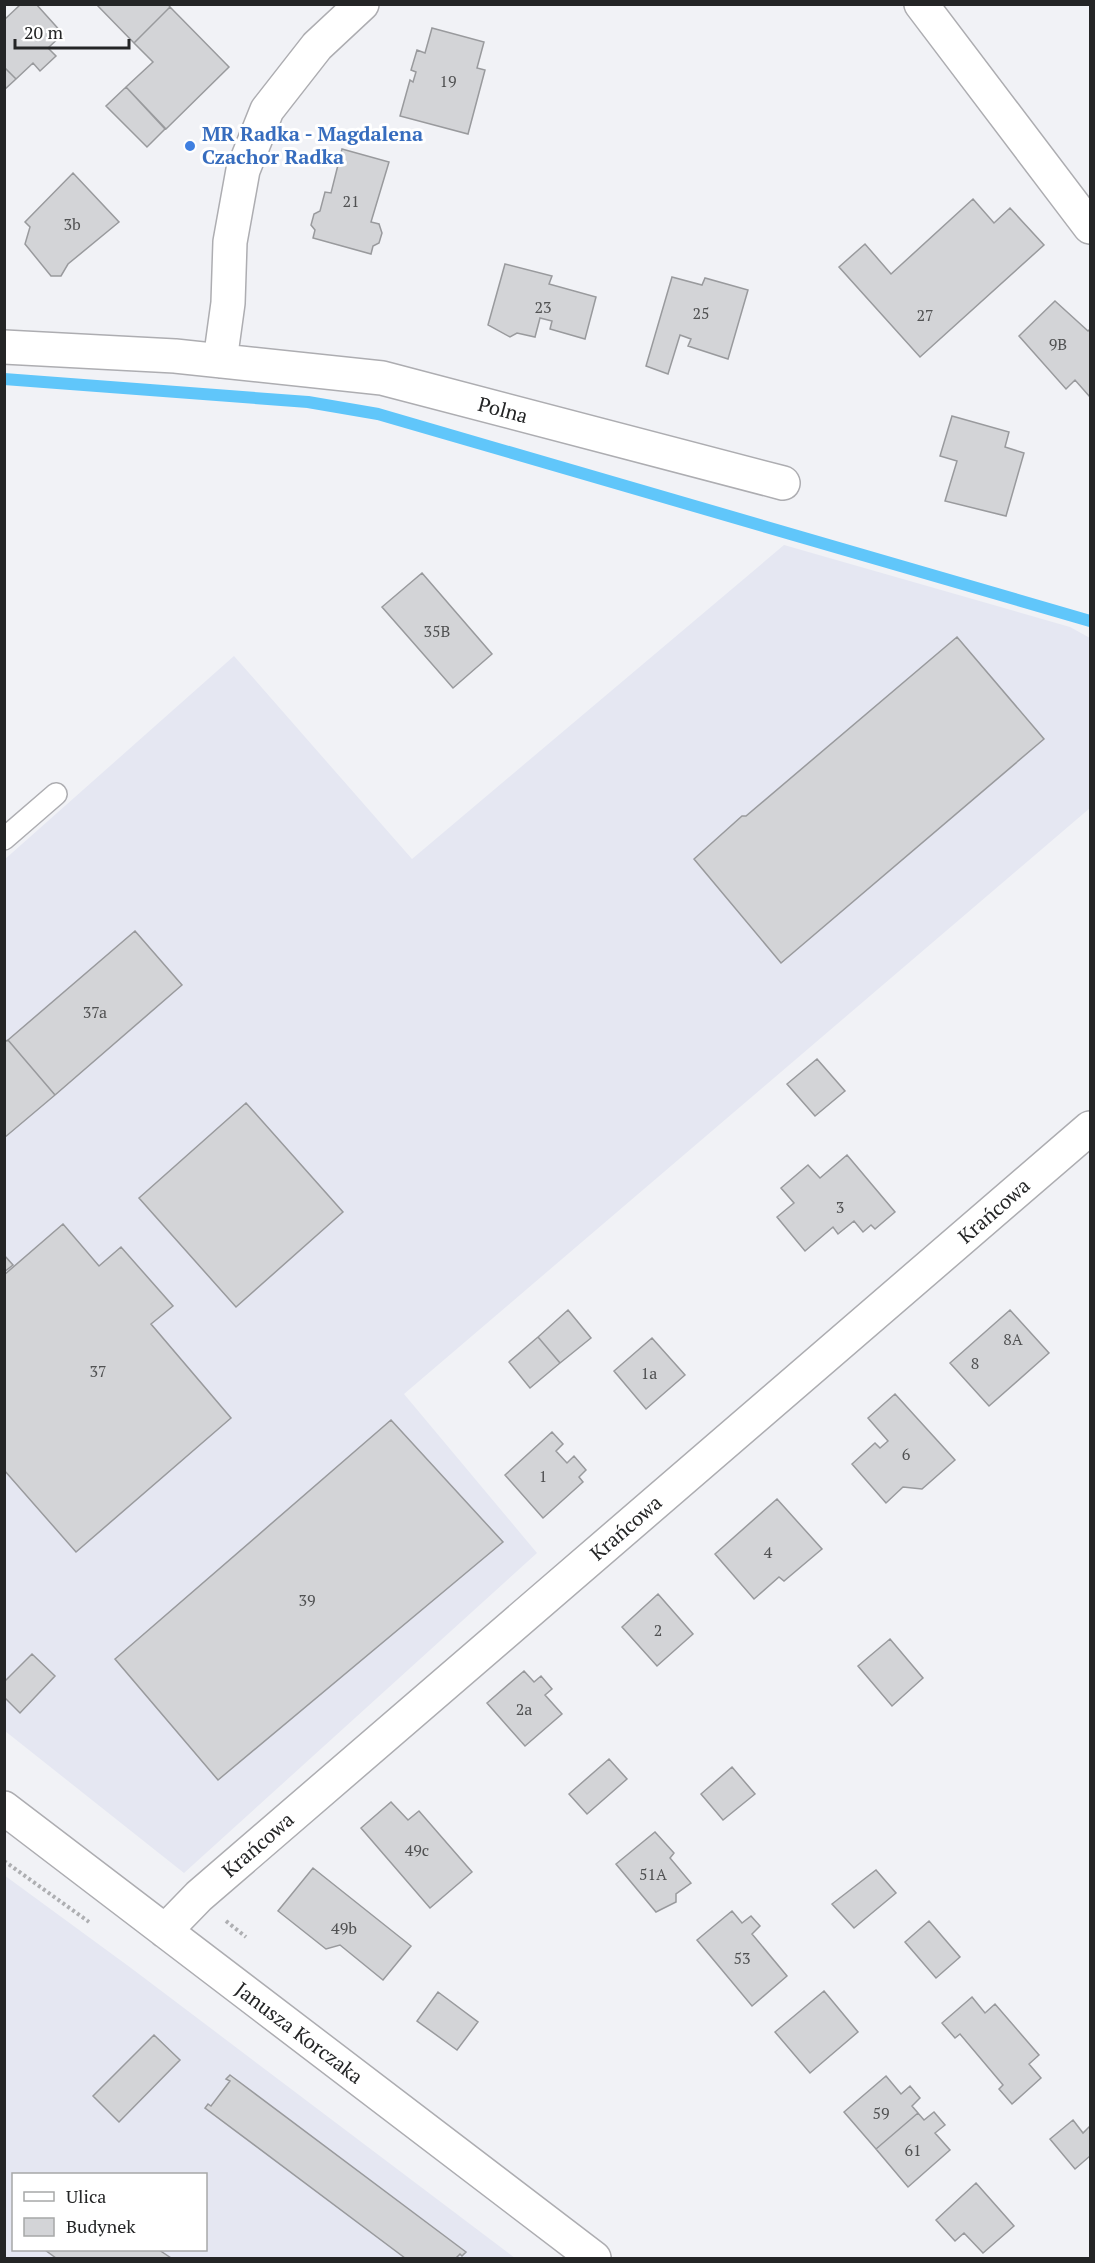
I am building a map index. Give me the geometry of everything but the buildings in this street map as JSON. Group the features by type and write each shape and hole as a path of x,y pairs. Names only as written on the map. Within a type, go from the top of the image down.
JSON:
{"street":[{"path":"220,361 228,303 230,242 243,170 262,120 267,110 317,46 362,4"},
{"path":"921,4 1090,227"},
{"name":"Polna","path":"4,347 220,361 382,378 783,483"},
{"name":"Krańcowa","path":"165,1931 199,1896 1090,1128"},
{"name":"Janusza Korczaka","path":"4,1808 594,2259"}],"lane":[{"path":"4,839 56,794"}],"path":[{"path":"220,1916 246,1937"}],"shaded area":[{"path":"784,545 1070,627 1090,638 1090,808 404,1394 537,1553 184,1873 5,1731 4,860 234,656 412,859"},
{"path":"4,1875 131,1968 515,2258 5,2258"}],"waterway":[{"path":"4,379 308,402 378,414 1090,621"}],"place":[{"name":"MR Radka - Magdalena Czachor Radka","path":"190,146"}]}
